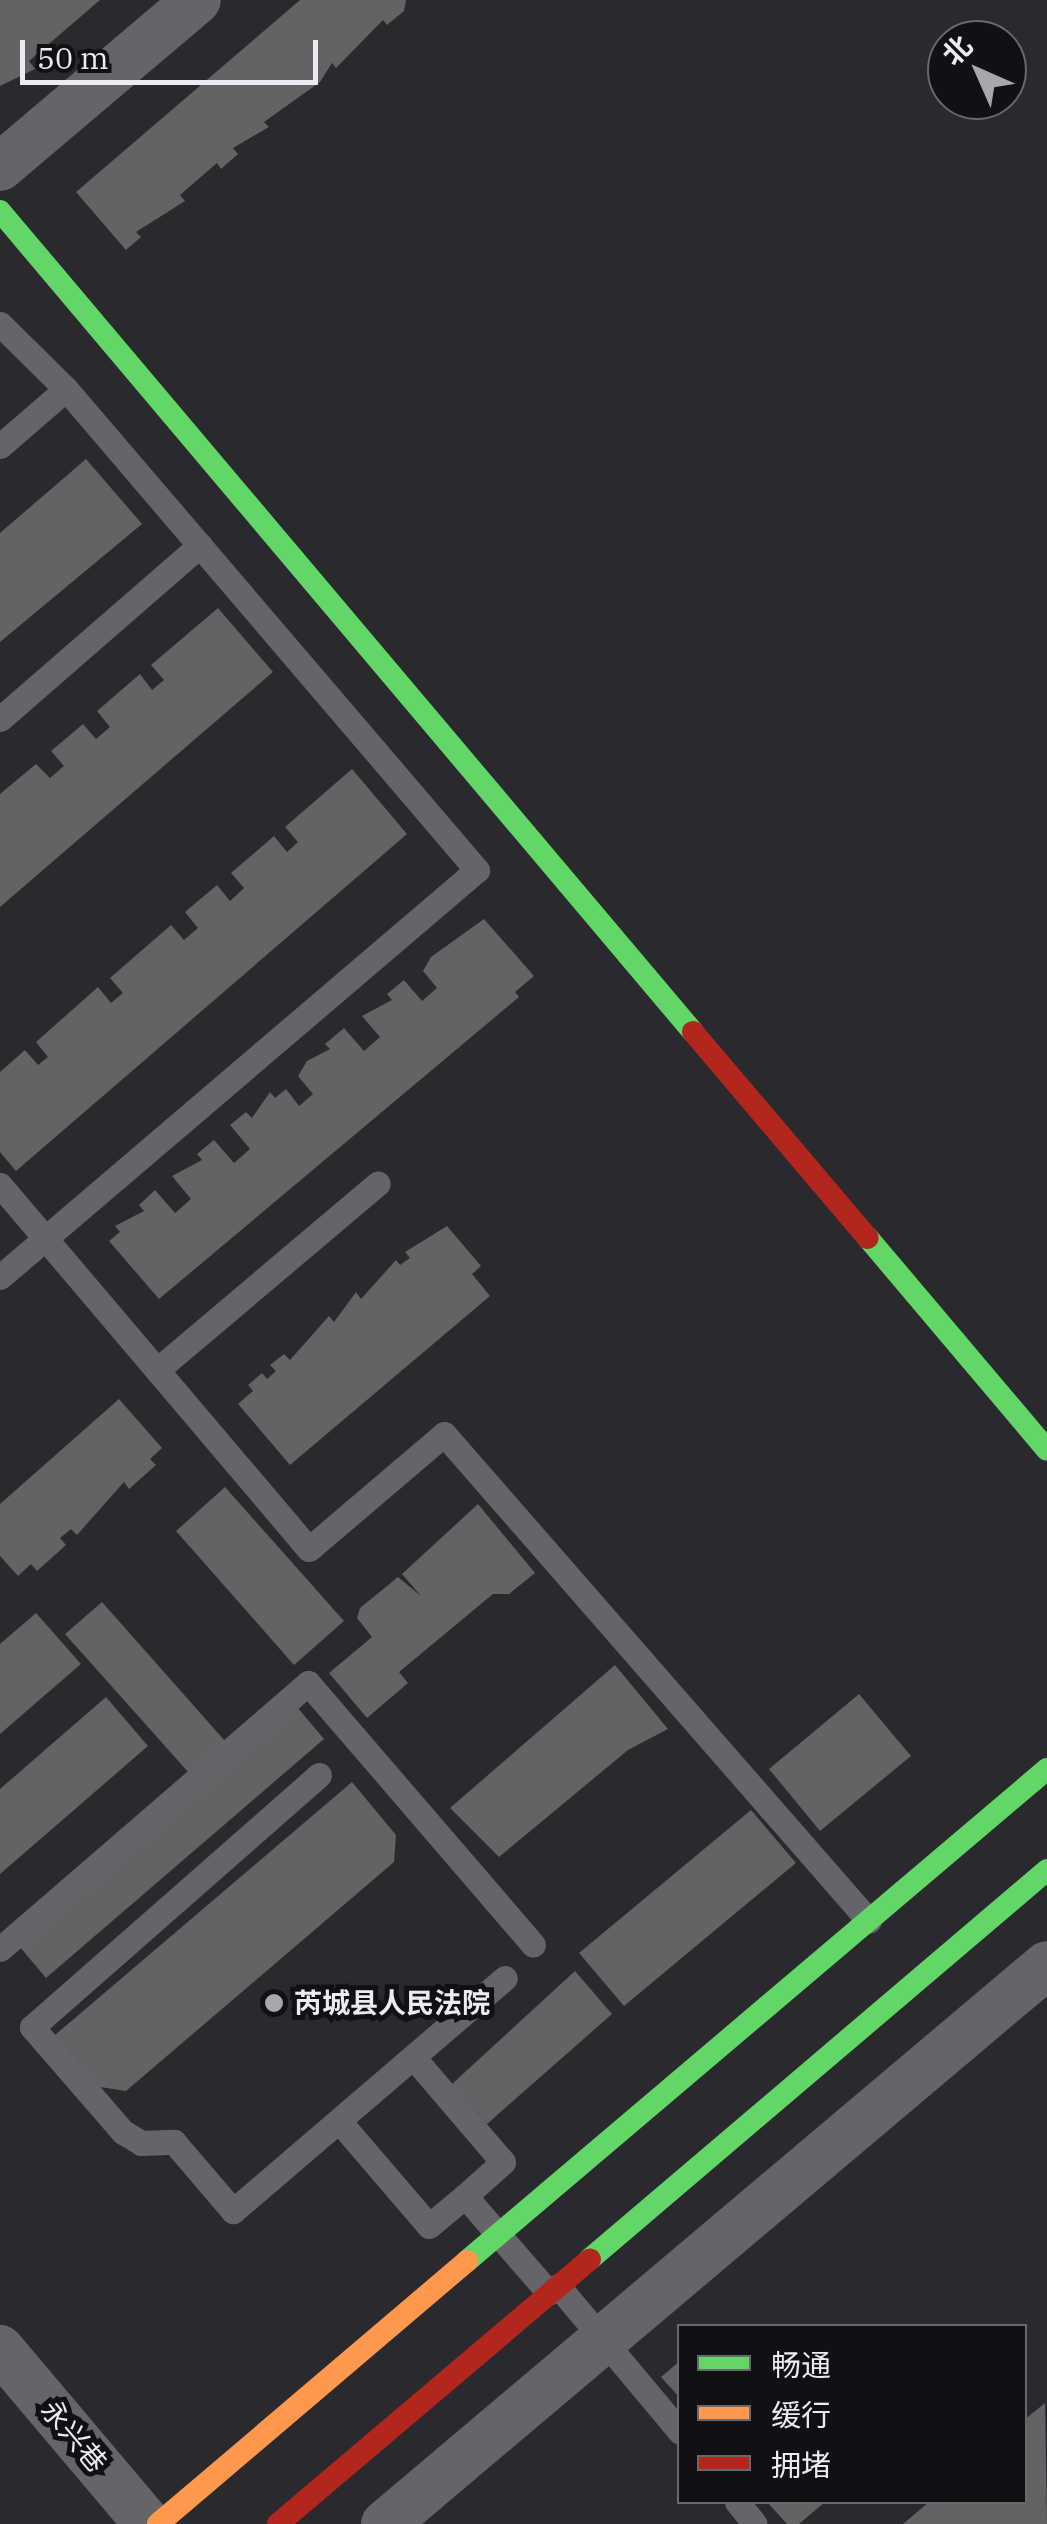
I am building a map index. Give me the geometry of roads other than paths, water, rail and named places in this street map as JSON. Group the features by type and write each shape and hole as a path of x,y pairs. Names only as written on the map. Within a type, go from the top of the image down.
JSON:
{"street":[{"path":"0,167 197,0"},
{"path":"0,210 1047,1450"},
{"path":"158,2524 1047,1769"},
{"path":"278,2524 1047,1870"},
{"path":"385,2524 1047,1966"},
{"name":"永兴巷","path":"0,2349 148,2524"}],"lane":[{"path":"0,324 66,390 477,870 0,1277"},
{"path":"0,446 66,390"},
{"path":"0,719 200,545"},
{"path":"157,1370 378,1182"},
{"path":"0,1185 310,1549 444,1434 869,1920"},
{"path":"0,1949 308,1684 533,1945"},
{"path":"319,1775 32,2028 122,2132 140,2143 174,2142 233,2212 506,1978"},
{"path":"339,2120 429,2226 465,2196 503,2162 413,2057"},
{"path":"465,2196 603,2340 677,2428"},
{"path":"739,2504 756,2524"}],"place":[{"name":"芮城县人民法院","path":"274,2003"}]}
